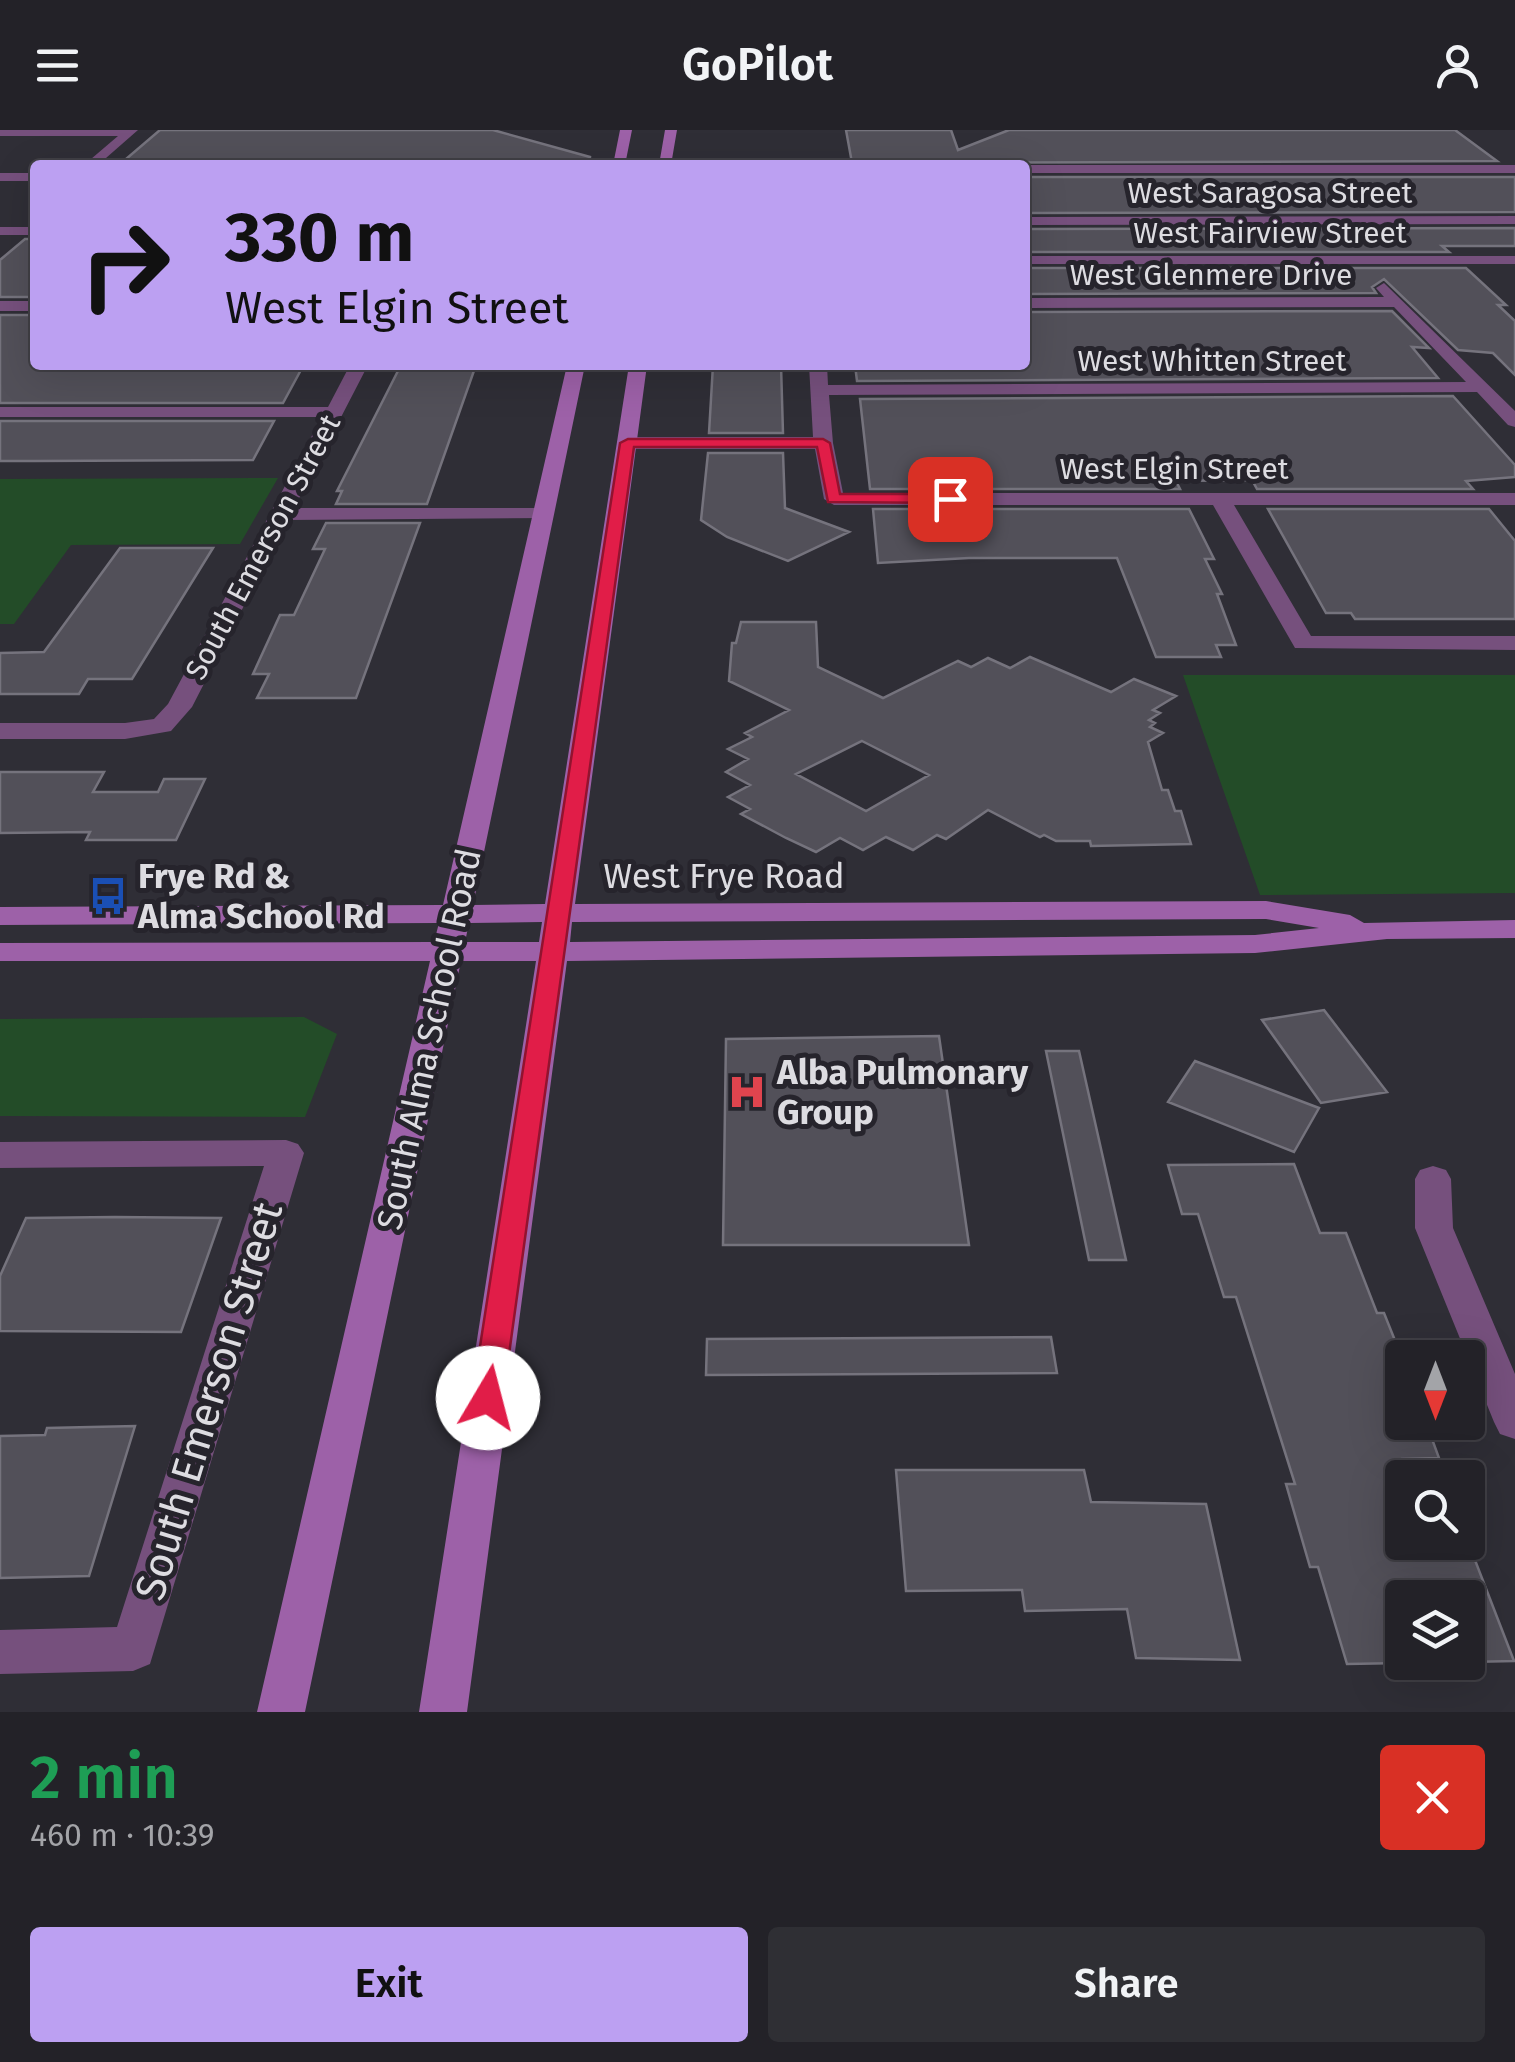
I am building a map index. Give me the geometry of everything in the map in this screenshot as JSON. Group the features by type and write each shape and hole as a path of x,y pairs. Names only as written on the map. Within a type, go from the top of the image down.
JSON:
{"main road":[{"path":"620,160 626,130"},
{"path":"667,160 670,130"},
{"name":"South Alma School Road","path":"281,1712 575,370"},
{"path":"443,1712 637,370"},
{"name":"West Frye Road","path":"0,952 453,933 558,914 1266,910 1387,930"},
{"name":"West Frye Road","path":"0,916 453,933 552,951 1255,944 1387,930 1515,929"}],"street":[{"path":"0,132 131,131"},
{"path":"96,160 131,131"},
{"path":"1154,168 1168,188"},
{"path":"1030,169 1515,169"},
{"path":"0,177 30,177"},
{"path":"1178,202 1192,221"},
{"name":"West Saragosa Street","path":"1030,221 1515,220"},
{"path":"0,231 30,231"},
{"name":"West Fairview Street","path":"1030,260 1515,260"},
{"path":"1356,260 1515,421"},
{"name":"West Glenmere Drive","path":"1030,303 1397,302"},
{"path":"0,306 30,306"},
{"name":"South Emerson Street","path":"0,731 125,732 162,726 179,708 356,370"},
{"path":"628,443 823,443 819,370"},
{"name":"West Whitten Street","path":"822,390 1482,387"},
{"path":"0,412 335,412"},
{"name":"West Elgin Street","path":"823,443 834,499 1515,499"},
{"path":"1220,499 1303,643 1515,643"},
{"path":"279,514 542,514"},
{"name":"South Emerson Street","path":"0,1155 286,1153 133,1649 0,1652"},
{"path":"1433,1178 1434,1228 1515,1422"}],"green space":[{"path":"278,478 240,544 71,545 14,624 0,624 0,479"},
{"path":"1183,675 1515,675 1515,893 1260,895"},
{"path":"304,1017 337,1034 305,1117 0,1116 0,1019"}],"building":[{"path":"160,130 493,130 590,157 590,160 125,160"},
{"path":"846,130 951,130 958,150 1009,130 1455,130 1497,161 1030,162 851,160"},
{"path":"1030,177 1515,177 1515,212 1030,213"},
{"path":"1515,228 1515,246 1442,246 1449,252 1030,252 1030,229"},
{"path":"30,239 30,297 0,297 0,260"},
{"path":"1030,268 1466,268 1506,305 1498,305 1515,321 1515,375 1493,353 1458,350 1384,279 1372,287 1376,293 1030,294"},
{"path":"1392,311 1429,348 1412,347 1438,378 857,381 856,370 1030,370 1030,312"},
{"path":"0,315 30,315 30,370 301,370 283,403 0,403"},
{"path":"398,370 474,370 427,504 336,504 342,491 337,491"},
{"path":"713,370 781,370 783,433 709,433"},
{"path":"1453,396 1515,465 1515,477 1466,481 1473,489 1257,489 1252,480 1176,481 1180,489 870,489 860,399"},
{"path":"0,421 274,421 253,460 0,461"},
{"path":"708,453 783,453 785,508 849,532 788,561 727,537 701,520"},
{"path":"873,509 1189,509 1214,559 1205,559 1222,594 1217,594 1236,645 1216,645 1221,657 1156,657 1117,558 969,558 878,563"},
{"path":"1268,509 1489,509 1515,541 1515,619 1355,619 1351,613 1326,613"},
{"path":"326,523 420,523 356,698 257,698 269,674 253,674 280,615 294,615 325,549 313,549"},
{"path":"120,548 213,548 132,679 88,679 79,694 0,694 0,653 44,652"},
{"path":"741,622 816,622 818,667 883,698 958,661 971,667 988,658 1010,668 1030,657 1111,692 1134,679 1176,696 1153,710 1160,713 1149,720 1155,723 1150,727 1163,733 1148,742 1162,790 1168,790 1175,811 1181,811 1191,844 1091,846 1090,841 1056,841 988,810 946,839 937,835 913,850 886,837 863,850 840,838 816,852 741,814 750,809 728,797 750,785 726,772 748,759 728,749 752,737 745,733 789,710 729,681 732,643 736,643","holes":["862,741 929,775 866,811 796,774"]},
{"path":"0,772 104,772 93,792 158,792 164,779 205,779 176,840 86,840 90,832 0,833"},
{"path":"1324,1010 1387,1092 1321,1103 1262,1020"},
{"path":"939,1036 969,1245 723,1245 726,1039"},
{"path":"1046,1051 1079,1051 1126,1260 1089,1260"},
{"path":"1195,1061 1319,1108 1294,1152 1168,1102"},
{"path":"1294,1164 1320,1233 1346,1233 1377,1313 1384,1313 1395,1340 1385,1340 1385,1440 1432,1440 1439,1458 1385,1460 1385,1560 1475,1560 1483,1580 1385,1580 1385,1663 1347,1664 1318,1567 1310,1567 1286,1484 1295,1484 1236,1297 1224,1297 1198,1214 1182,1214 1168,1165"},
{"path":"26,1218 221,1218 181,1332 0,1331 0,1276"},
{"path":"1051,1337 1057,1373 706,1375 707,1339"},
{"path":"135,1426 89,1576 0,1578 0,1436 45,1435 47,1428"},
{"path":"896,1470 1084,1470 1091,1502 1206,1504 1240,1660 1136,1658 1127,1609 1025,1611 1022,1590 906,1591"},
{"path":"1485,1586 1514,1661 1485,1662"}],"place":[{"name":"Frye Rd & Alma School Rd","path":"108,896"},
{"name":"Alba Pulmonary Group","path":"747,1092"}],"route":[{"path":"488,1398 628,443 823,443 834,499 950,499"}]}
